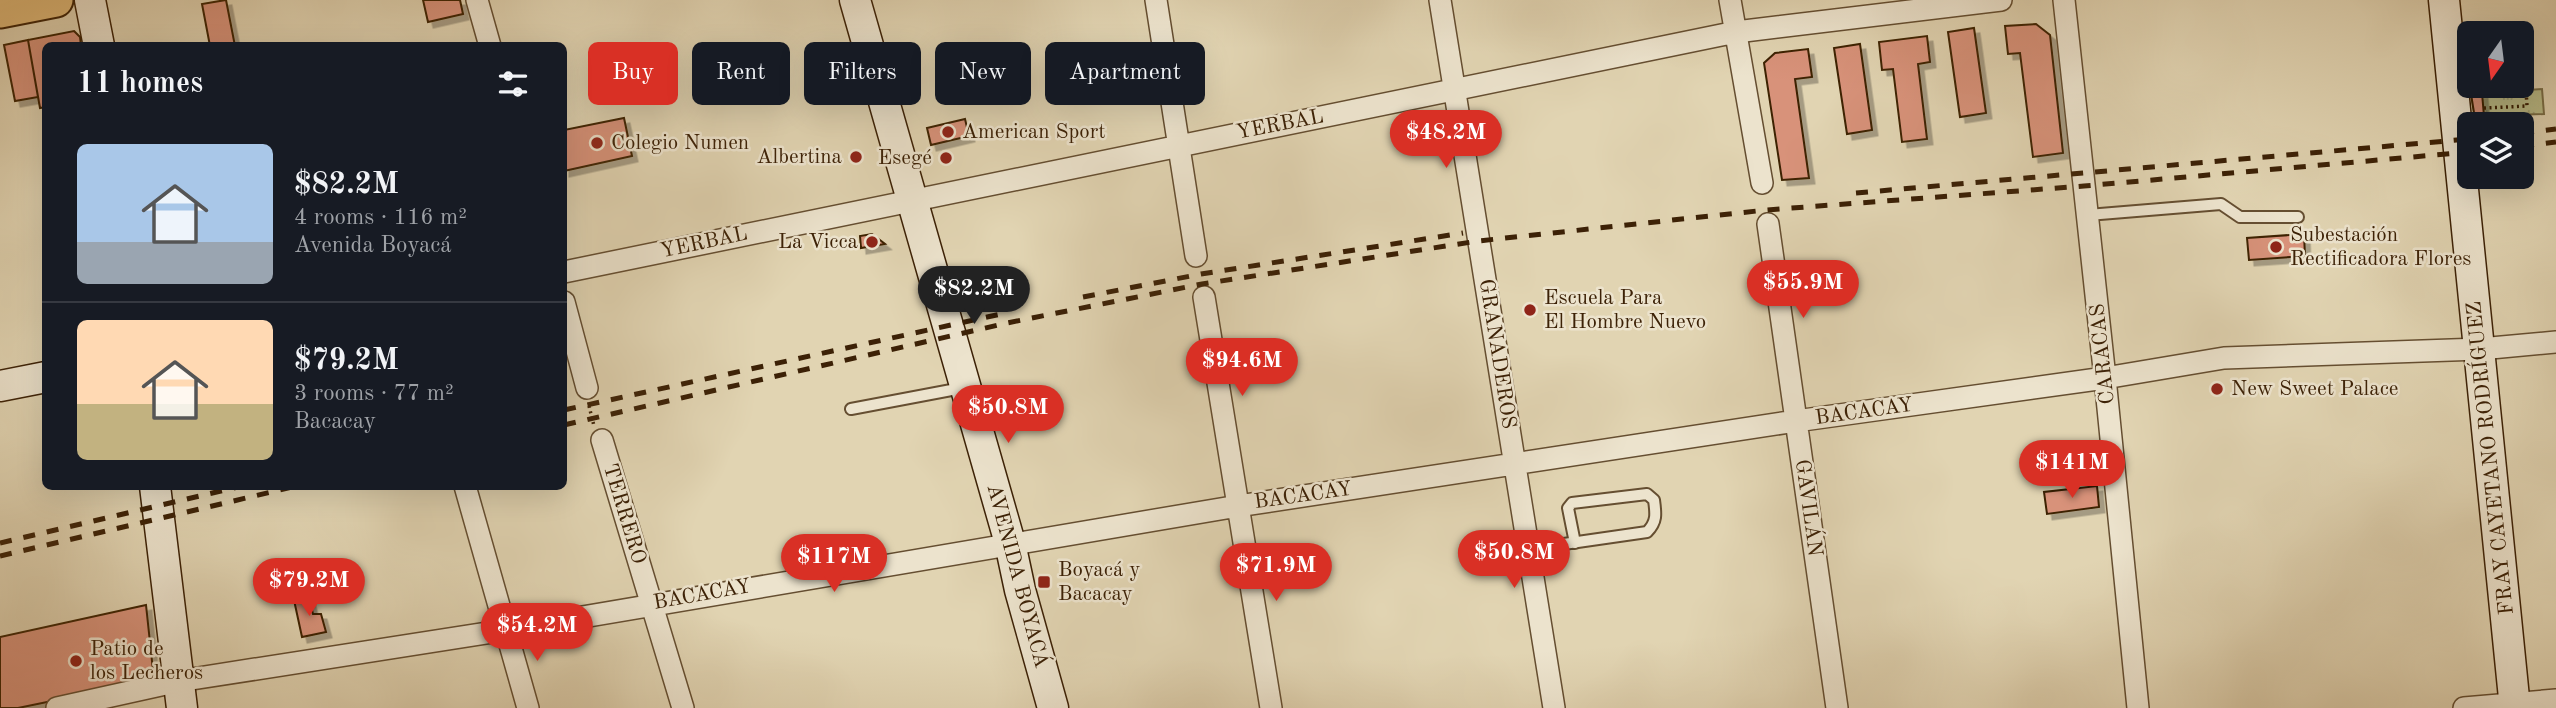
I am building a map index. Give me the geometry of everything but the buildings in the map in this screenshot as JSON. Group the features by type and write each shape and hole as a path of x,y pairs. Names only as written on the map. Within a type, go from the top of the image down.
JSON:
{"main road":[{"path":"0,11 56,0"}],"street":[{"path":"90,0 98,42"},
{"path":"477,0 489,42"},
{"name":"AVENIDA BOYACÁ","path":"855,0 1010,543 1020,590 1053,708"},
{"path":"1156,0 1196,256"},
{"name":"GRANADEROS","path":"1440,0 1554,708"},
{"path":"1730,0 1762,183"},
{"name":"YERBAL","path":"567,271 1736,32 2001,0"},
{"name":"CARACAS","path":"2064,0 2138,708"},
{"name":"FRAY CAYETANO RODRÍGUEZ","path":"2444,0 2515,706"},
{"name":"GAVILÁN","path":"1768,224 1837,708"},
{"path":"1204,297 1271,708"},
{"path":"567,313 587,388"},
{"name":"BACACAY","path":"57,708 180,695 506,630 1238,506 1796,421 2105,378 2224,358 2480,349 2556,342"},
{"path":"0,386 42,378"},
{"name":"TERRERO","path":"602,440 683,708"},
{"path":"155,490 180,695"},
{"path":"467,490 528,708"},
{"path":"2465,708 2515,706 2556,700"}],"lane":[{"path":"2088,215 2221,204 2240,217 2298,217"},
{"path":"851,409 965,387"},
{"path":"1529,549 1647,532 1657,516 1654,500 1647,494 1572,503 1568,508 1575,542"}],"path":[{"path":"2484,108 2526,106 2526,98"}],"green space":[{"path":"2542,89 2544,114 2474,112 2472,98 2534,98 2534,90"}],"railway":[{"path":"2534,132 2556,129"},
{"path":"1856,193 2457,140"},
{"path":"2534,145 2556,142"},
{"path":"567,424 1007,323 1202,284 1478,241 1766,210 2084,186 2457,153"},
{"path":"1083,297 1201,274 1463,233"},
{"path":"567,409 1001,314"},
{"path":"0,543 225,490"},
{"path":"0,556 280,490"}],"place":[{"name":"American Sport","path":"948,132"},
{"name":"Colegio Numen","path":"597,143"},
{"name":"Albertina","path":"856,157"},
{"name":"Esegé","path":"946,158"},
{"name":"La Vicca","path":"872,242"},
{"name":"Subestación Rectificadora Flores","path":"2276,247"},
{"name":"Escuela Para El Hombre Nuevo","path":"1530,310"},
{"name":"New Sweet Palace","path":"2217,389"},
{"name":"Boyacá y Bacacay","path":"1044,582"},
{"name":"Patio de los Lecheros","path":"76,661"}]}
